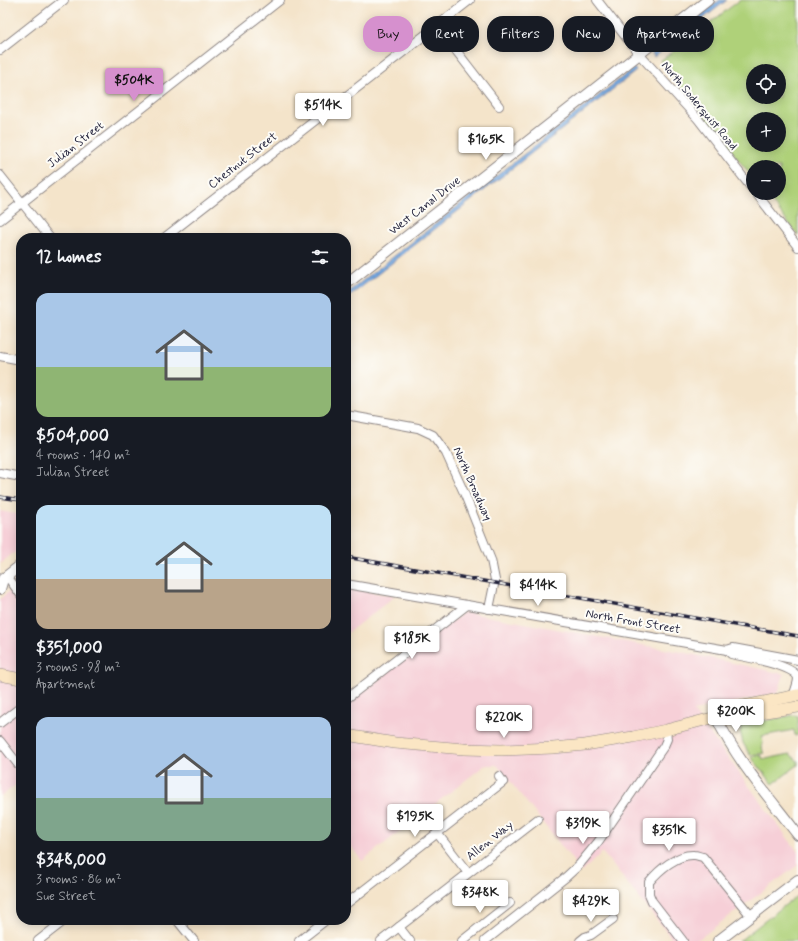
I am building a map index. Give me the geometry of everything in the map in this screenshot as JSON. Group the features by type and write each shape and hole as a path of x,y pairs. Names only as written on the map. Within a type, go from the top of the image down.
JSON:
{"main road":[{"path":"0,675 16,678"},
{"path":"351,736 428,747 501,750 553,748 584,745 666,730 716,717 724,710 796,695"},
{"path":"716,717 728,720 798,706"}],"street":[{"path":"0,50 64,0"},
{"name":"Julian Street","path":"0,220 280,0"},
{"name":"Chestnut Street","path":"450,16 470,0"},
{"name":"North Soderquist Road","path":"597,0 639,54 695,116 746,181"},
{"name":"West Canal Drive","path":"351,280 708,0"},
{"name":"Chestnut Street","path":"170,233 421,38"},
{"path":"457,52 499,106"},
{"path":"0,175 46,233"},
{"path":"761,200 798,247"},
{"path":"0,356 16,359"},
{"name":"North Broadway","path":"351,416 418,428 430,432 440,443 465,495 492,564 495,580 490,609"},
{"path":"0,473 16,476"},
{"path":"16,569 2,581 16,591"},
{"name":"North Front Street","path":"351,585 727,650 733,648 798,660"},
{"path":"351,695 467,605"},
{"name":"North Front Street","path":"727,650 732,654 784,667 793,671 798,680 796,695"},
{"path":"0,723 16,711"},
{"path":"716,717 738,758 798,835"},
{"path":"485,941 579,865 598,842 664,746 667,739 666,730"},
{"path":"0,741 16,762"},
{"path":"351,900 503,782 499,776"},
{"name":"Allen Way","path":"381,941 538,819"},
{"path":"437,833 468,873"},
{"path":"683,941 652,901 649,894 649,882 668,864 682,857 694,855 704,857 751,916"},
{"path":"718,941 798,880"},
{"path":"462,941 510,903"},
{"path":"580,941 585,937 594,938 613,919"},
{"path":"38,941 59,925"},
{"path":"181,925 194,941"},
{"path":"299,941 320,925"},
{"path":"399,927 410,941"}],"shaded area":[{"path":"0,511 16,514 16,552 0,564"},
{"path":"16,586 16,785 0,797 0,599"},
{"path":"351,589 395,596 351,630"},
{"path":"464,612 686,653 784,674 778,693 693,711 798,852 798,865 696,941 674,941 602,852 582,872 497,765 485,765 362,861 351,847 351,701"}],"green space":[{"path":"740,0 798,0 798,236 770,200 786,200 786,160 746,160 746,169 660,61 672,52 714,52 714,20"},
{"path":"794,715 798,716 798,735 795,736 794,730 762,736 763,752 765,753 750,755 743,743 740,731 743,725"},
{"path":"790,754 798,761 798,765 773,784 751,757 761,755 762,758 766,759"},
{"path":"798,895 798,941 739,941"}],"water":[{"path":"720,0 727,0 707,16 699,16"},
{"path":"653,52 660,52 654,57 652,53"},
{"path":"634,68 636,71 351,295 351,290"}],"railway":[{"path":"0,497 16,499"},
{"path":"351,558 798,636"}]}
